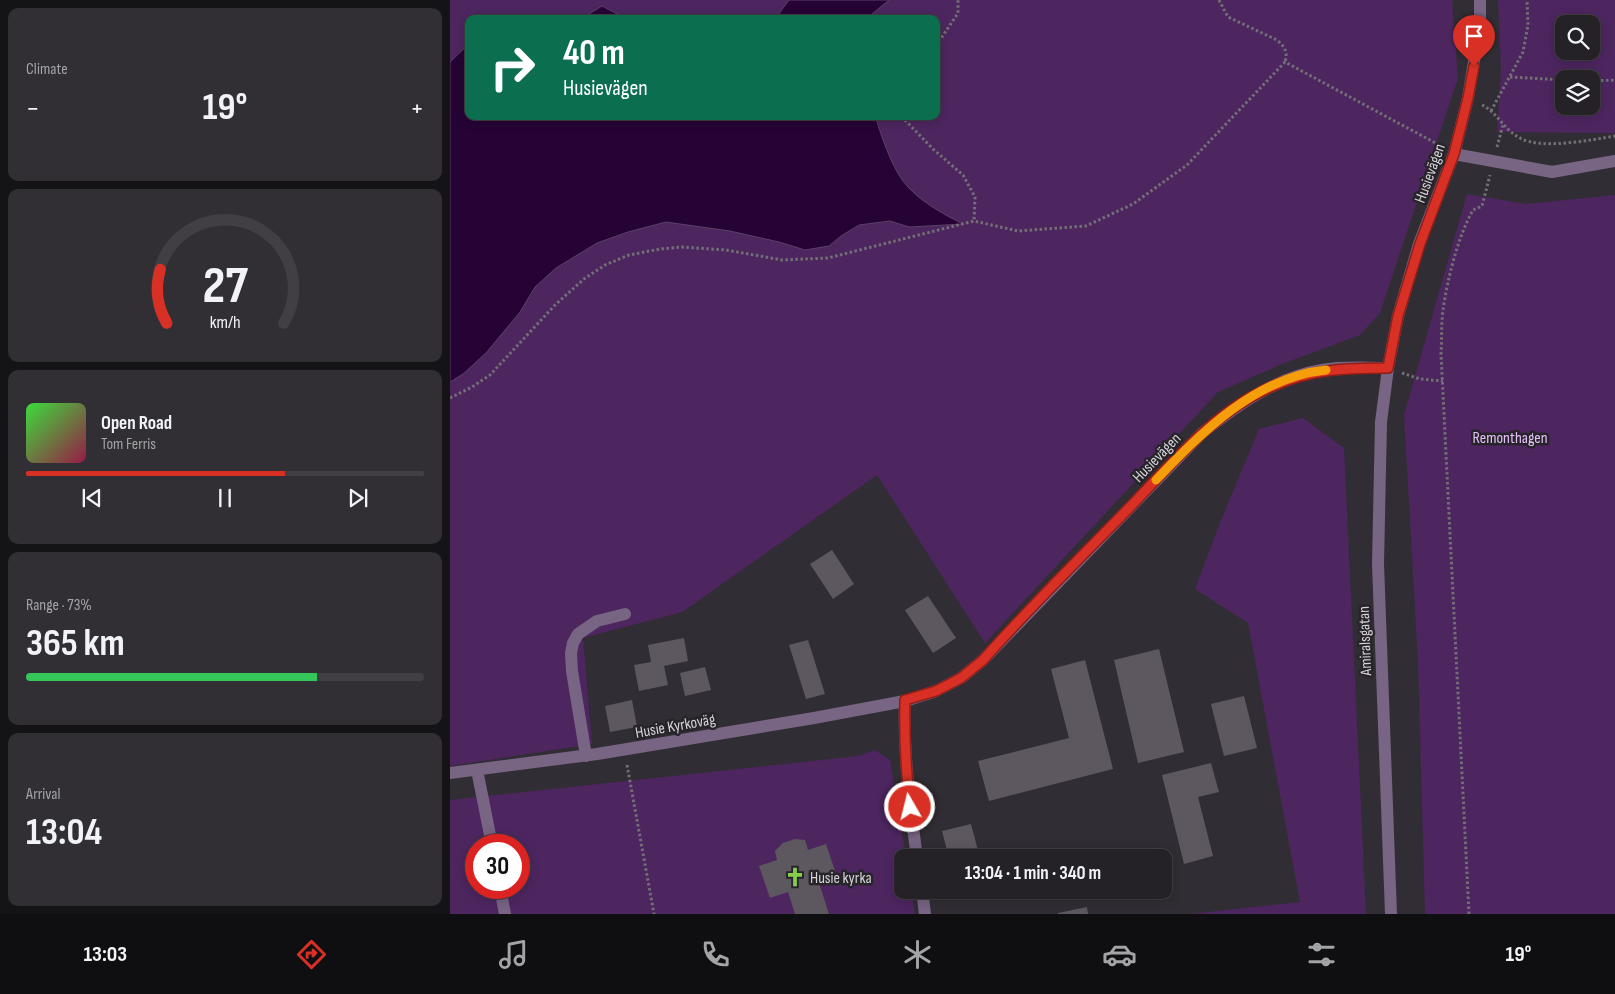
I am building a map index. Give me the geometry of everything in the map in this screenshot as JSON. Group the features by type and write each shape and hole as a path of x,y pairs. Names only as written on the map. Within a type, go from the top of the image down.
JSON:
{"street":[{"name":"Husievägen","path":"905,700 936,691 961,678 983,660 1201,434 1244,401 1271,386 1294,377 1322,370 1388,368 1398,316 1420,244 1454,154 1468,98 1480,25 1480,0"},
{"path":"1454,154 1552,172 1615,161"},
{"name":"Amiralsgatan","path":"1388,368 1381,422 1378,564 1392,914"},
{"path":"586,756 572,671 571,653 573,643 578,634 597,621 625,614"},
{"path":"905,700 906,774 916,849"},
{"name":"Husie Kyrkoväg","path":"450,773 624,750 814,718 905,700"},
{"path":"477,770 490,834"},
{"path":"502,899 505,914"},
{"path":"923,899 925,914"}],"path":[{"path":"940,40 958,13 958,0"},
{"path":"450,398 472,388 490,375 556,304 584,279 605,265 629,255 682,247 726,250 782,260 828,258 974,222 1018,231 1086,226 1133,204 1187,165 1285,62 1287,55 1283,45 1277,40 1228,17 1219,0"},
{"path":"1491,112 1524,52 1527,0"},
{"path":"1285,62 1454,154"},
{"path":"1510,77 1555,80"},
{"path":"1600,81 1615,80"},
{"path":"1468,98 1489,108 1503,126 1520,139 1544,143 1574,142 1615,136"},
{"path":"905,120 933,149 963,175 975,197 974,222"},
{"path":"1469,914 1441,354 1442,311 1464,225 1473,210 1482,206 1503,126"},
{"path":"1388,368 1420,379 1443,382"},
{"path":"624,750 654,914"}],"green space":[{"path":"450,0 1452,0 1458,78 1380,313 1360,335 1282,364 1218,392 985,643 877,475 682,612 583,638 592,744 450,766"},
{"path":"1498,0 1615,0 1615,133 1497,132 1501,68"},
{"name":"Remonthagen","path":"1467,194 1526,204 1615,195 1615,914 1425,914 1418,661 1404,415"},
{"path":"1303,418 1344,448 1366,914 1190,914 1300,902 1248,623 1195,589 1259,429"},
{"path":"875,750 890,760 905,849 894,849 894,899 912,899 915,914 450,914 450,800 859,756"}],"shaded area":[{"path":"789,0 889,0 872,15 778,15"},
{"path":"602,6 619,15 587,15"},
{"path":"465,48 465,120 876,120 890,158 903,181 923,200 963,224 909,227 890,221 859,225 829,246 805,250 730,231 666,222 628,232 597,243 556,268 535,287 520,312 486,353 463,374 450,382 450,62"}],"building":[{"path":"832,550 854,584 833,599 810,564"},
{"path":"928,596 956,638 933,653 905,610"},
{"path":"684,638 688,661 664,666 668,685 639,691 634,665 651,662 648,645"},
{"path":"808,640 825,694 806,699 789,645"},
{"path":"1159,649 1184,752 1138,763 1114,660"},
{"path":"1085,660 1113,769 989,801 978,761 1069,738 1051,669"},
{"path":"705,667 711,690 685,696 680,673"},
{"path":"1244,696 1257,748 1224,756 1211,704"},
{"path":"632,700 637,727 610,732 605,706"},
{"path":"1211,763 1219,792 1198,797 1213,856 1184,864 1162,775"},
{"path":"971,824 978,849 947,849 942,831"},
{"name":"Husie kyrka","path":"795,839 805,840 808,850 826,844 836,874 818,880 829,914 795,914 788,892 770,898 759,866 777,860 775,851 783,843"},
{"path":"1087,907 1088,914 1058,914 1058,913"}],"slow traffic":[{"path":"1156,480 1201,434 1244,401 1271,386 1294,377 1326,370"}],"place":[{"name":"Husie kyrka","path":"795,877"}],"route":[{"path":"910,807 904,734 905,700 936,691 961,678 983,660 1201,434 1244,401 1271,386 1294,377 1322,370 1388,368 1398,316 1420,244 1454,154 1474,66"}]}
